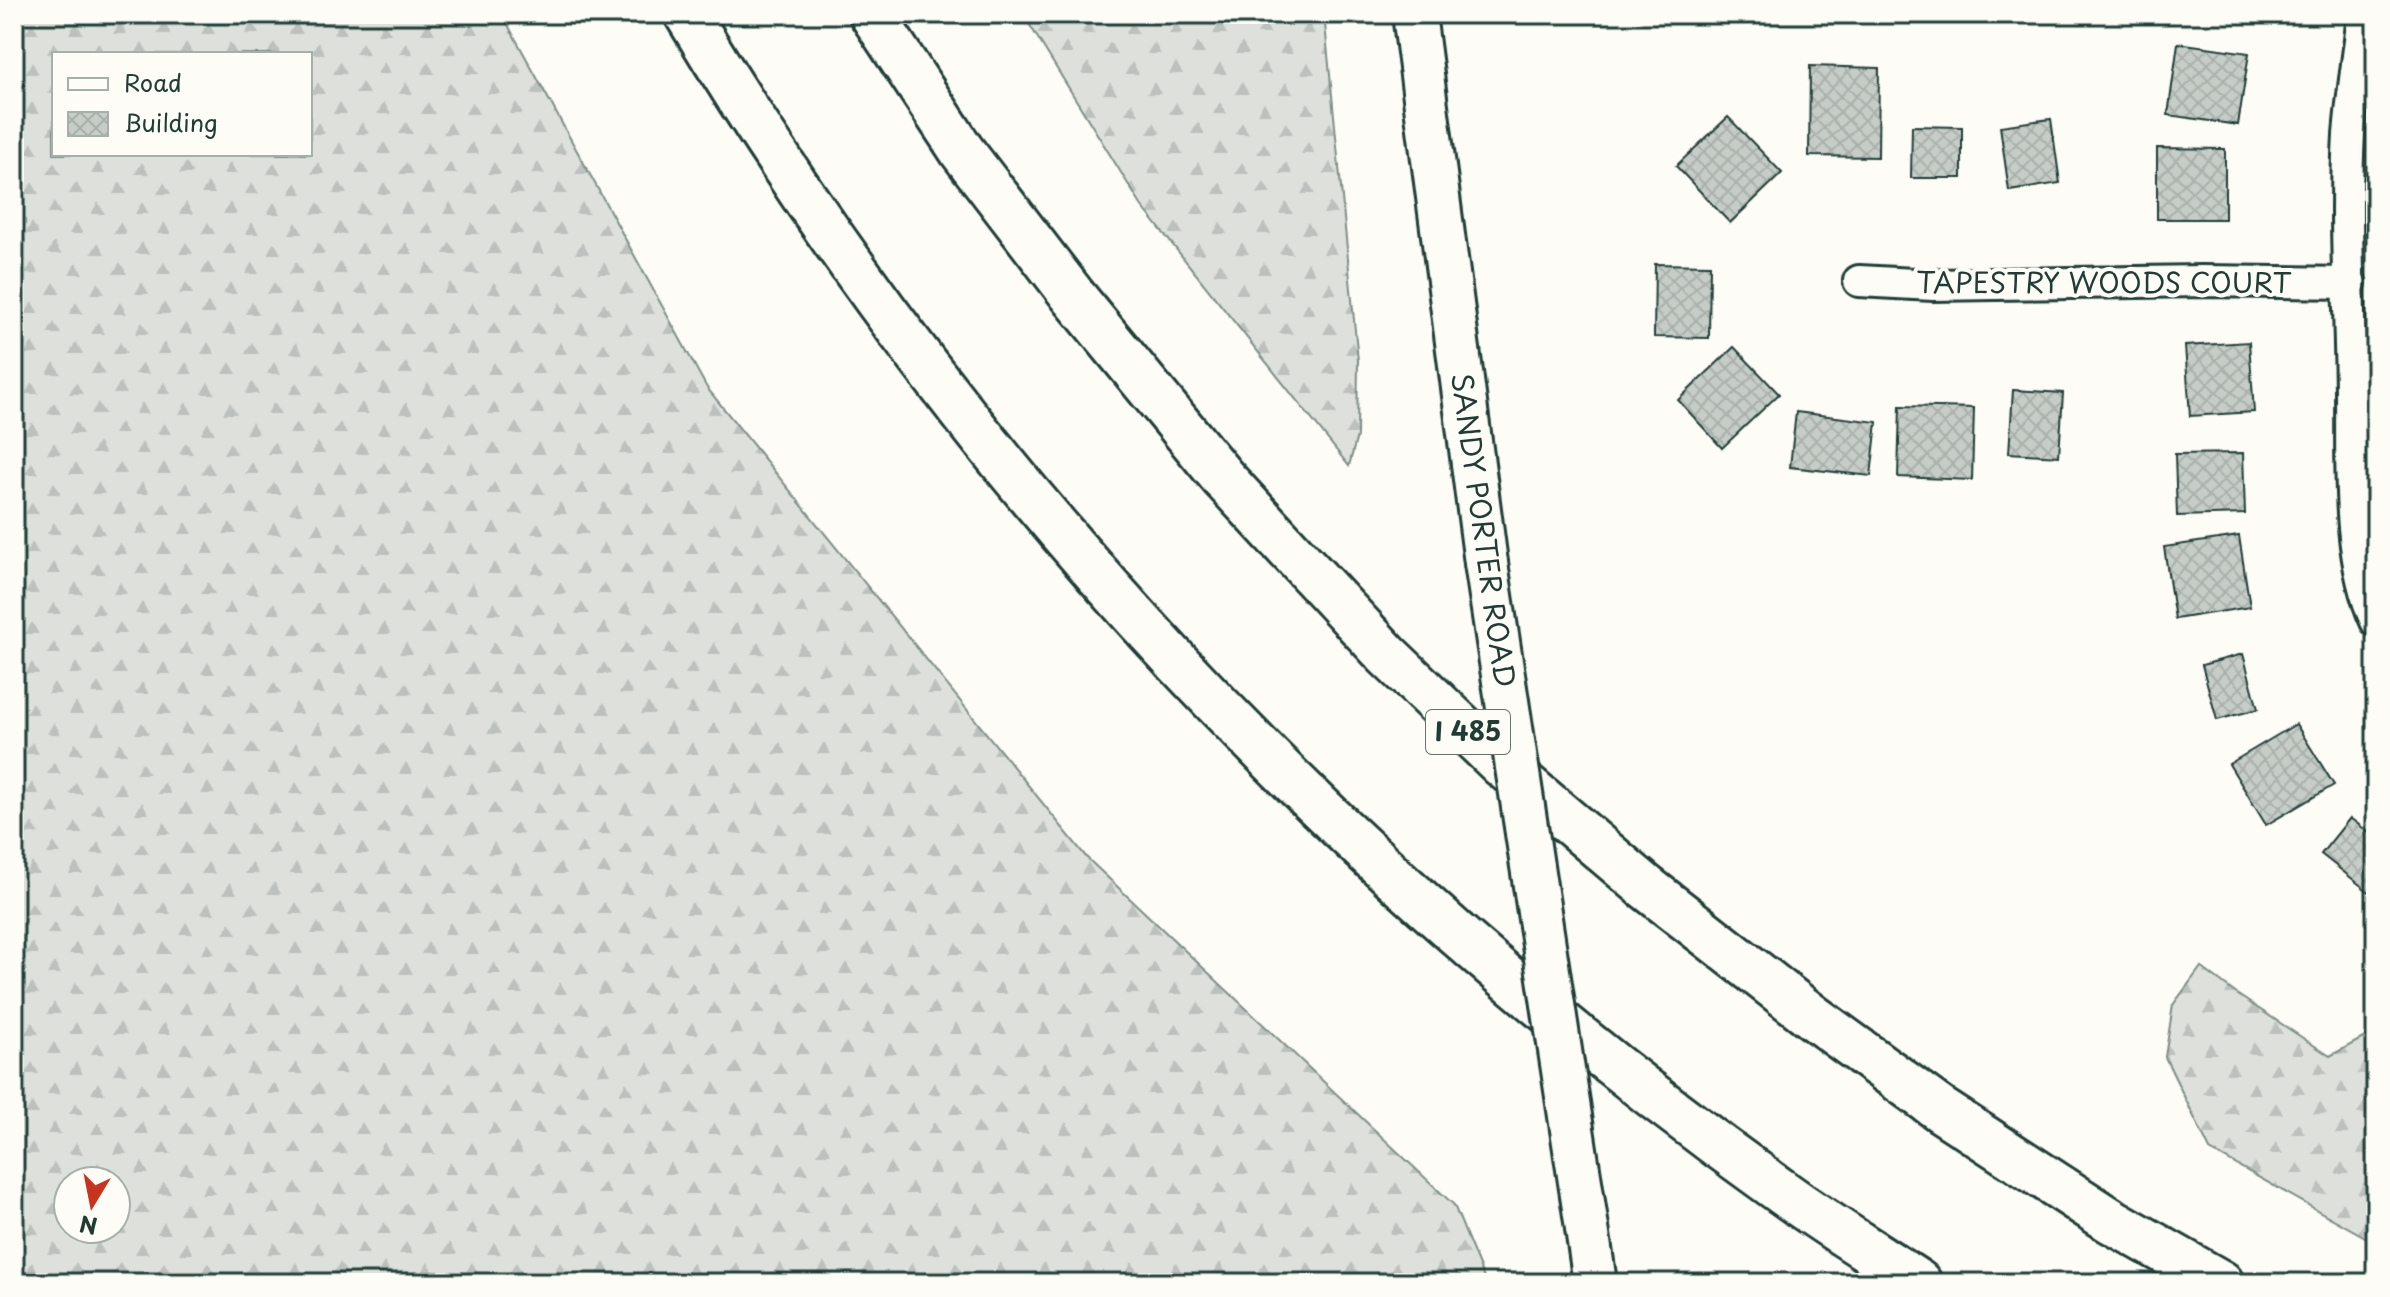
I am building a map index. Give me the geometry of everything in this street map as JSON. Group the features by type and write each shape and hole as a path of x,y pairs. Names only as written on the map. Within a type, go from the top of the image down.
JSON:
{"highway":[{"path":"687,14 726,80 845,255 977,433 1210,700 1374,859 1518,986 1650,1093 1786,1195 1919,1283"},
{"name":"I 485","path":"872,14 971,163 1074,297 1223,478 1387,655 1502,765 1646,887 1813,1017 1928,1101 2110,1220 2221,1283"}],"street":[{"name":"SANDY PORTER ROAD","path":"1414,14 1486,563 1595,1283"},
{"path":"2363,14 2349,135 2347,239 2353,505 2359,555 2376,621"},
{"name":"TAPESTRY WOODS COURT","path":"1859,281 1933,285 2202,281 2350,283"}],"green space":[{"path":"14,14 502,14 707,388 1087,858 1454,1205 1486,1283 14,1283"},
{"path":"1023,14 1324,14 1358,361 1357,436 1349,466 1141,205"},
{"path":"2201,967 2330,1056 2376,1031 2376,1243 2210,1150 2165,1057 2173,1005"}],"building":[{"path":"2178,43 2249,53 2238,125 2168,115"},
{"path":"1810,66 1879,68 1878,157 1809,156"},
{"path":"1728,117 1782,173 1730,223 1676,166"},
{"path":"2051,119 2060,183 2009,191 2000,126"},
{"path":"1912,126 1962,127 1962,178 1911,178"},
{"path":"2157,148 2225,149 2225,219 2157,219"},
{"path":"1655,264 1710,265 1709,338 1654,337"},
{"path":"2249,342 2254,412 2190,416 2185,346"},
{"path":"1734,347 1779,394 1722,448 1678,400"},
{"path":"2013,390 2063,393 2059,456 2009,453"},
{"path":"1900,406 1974,408 1972,480 1898,477"},
{"path":"1796,412 1877,422 1871,476 1790,467"},
{"path":"2243,453 2245,514 2177,516 2175,454"},
{"path":"2239,536 2250,607 2175,619 2164,547"},
{"path":"2243,654 2258,709 2217,720 2202,665"},
{"path":"2296,724 2334,785 2266,825 2229,764"},
{"path":"2350,818 2376,838 2376,884 2369,892 2321,854"}]}
